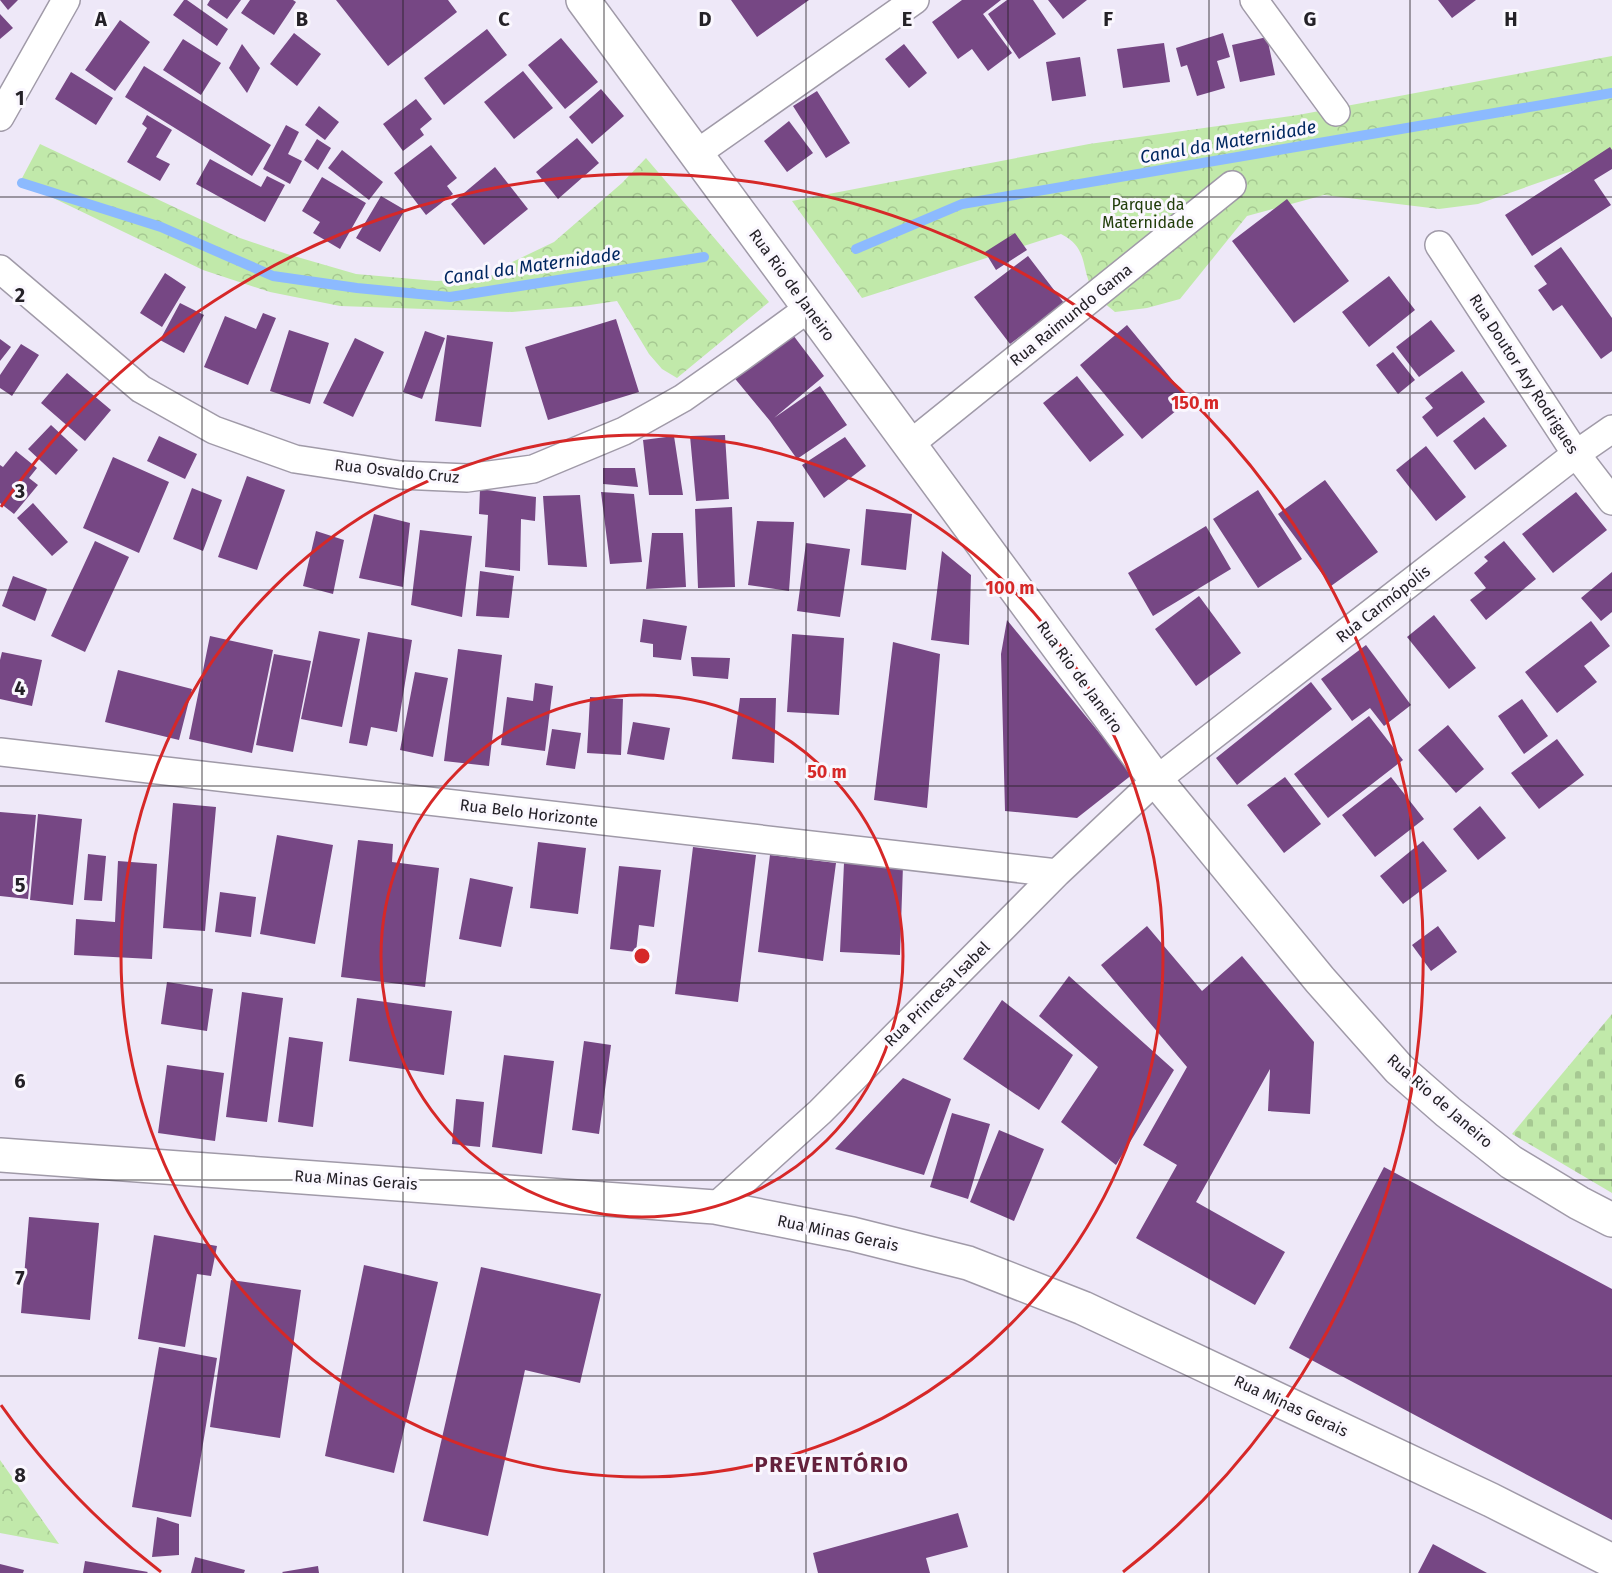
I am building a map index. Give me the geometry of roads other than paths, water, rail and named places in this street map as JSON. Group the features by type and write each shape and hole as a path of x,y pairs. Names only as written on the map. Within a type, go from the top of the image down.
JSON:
{"street":[{"path":"0,117 66,0"},
{"name":"Rua Rio de Janeiro","path":"583,0 1156,780 1320,980 1399,1069 1448,1112 1511,1162 1612,1220"},
{"path":"696,154 915,0"},
{"path":"1254,0 1335,112"},
{"name":"Rua Raimundo Gama","path":"909,445 1232,185"},
{"name":"Rua Doutor Ary Rodrigues","path":"1439,245 1576,454 1612,501"},
{"name":"Rua Osvaldo Cruz","path":"0,268 141,389 214,430 295,459 400,475 467,478 533,469 624,431 692,391 809,308"},
{"name":"Rua Carmópolis","path":"1156,780 1576,454 1612,429"},
{"name":"Rua Belo Horizonte","path":"0,752 1057,873"},
{"name":"Rua Princesa Isabel","path":"716,1207 820,1112 1057,873 1156,780"},
{"name":"Rua Minas Gerais","path":"0,1155 716,1207 852,1234 968,1263 1083,1308 1491,1500 1612,1561"}],"waterway":[{"name":"Canal da Maternidade","path":"856,249 962,204 1612,93"},
{"name":"Canal da Maternidade","path":"22,183 161,227 273,276 357,288 450,297 704,257"}],"district":[{"name":"PREVENTÓRIO","path":"832,1464"}],"park label":[{"name":"Parque da Maternidade","path":"1148,213"}]}
